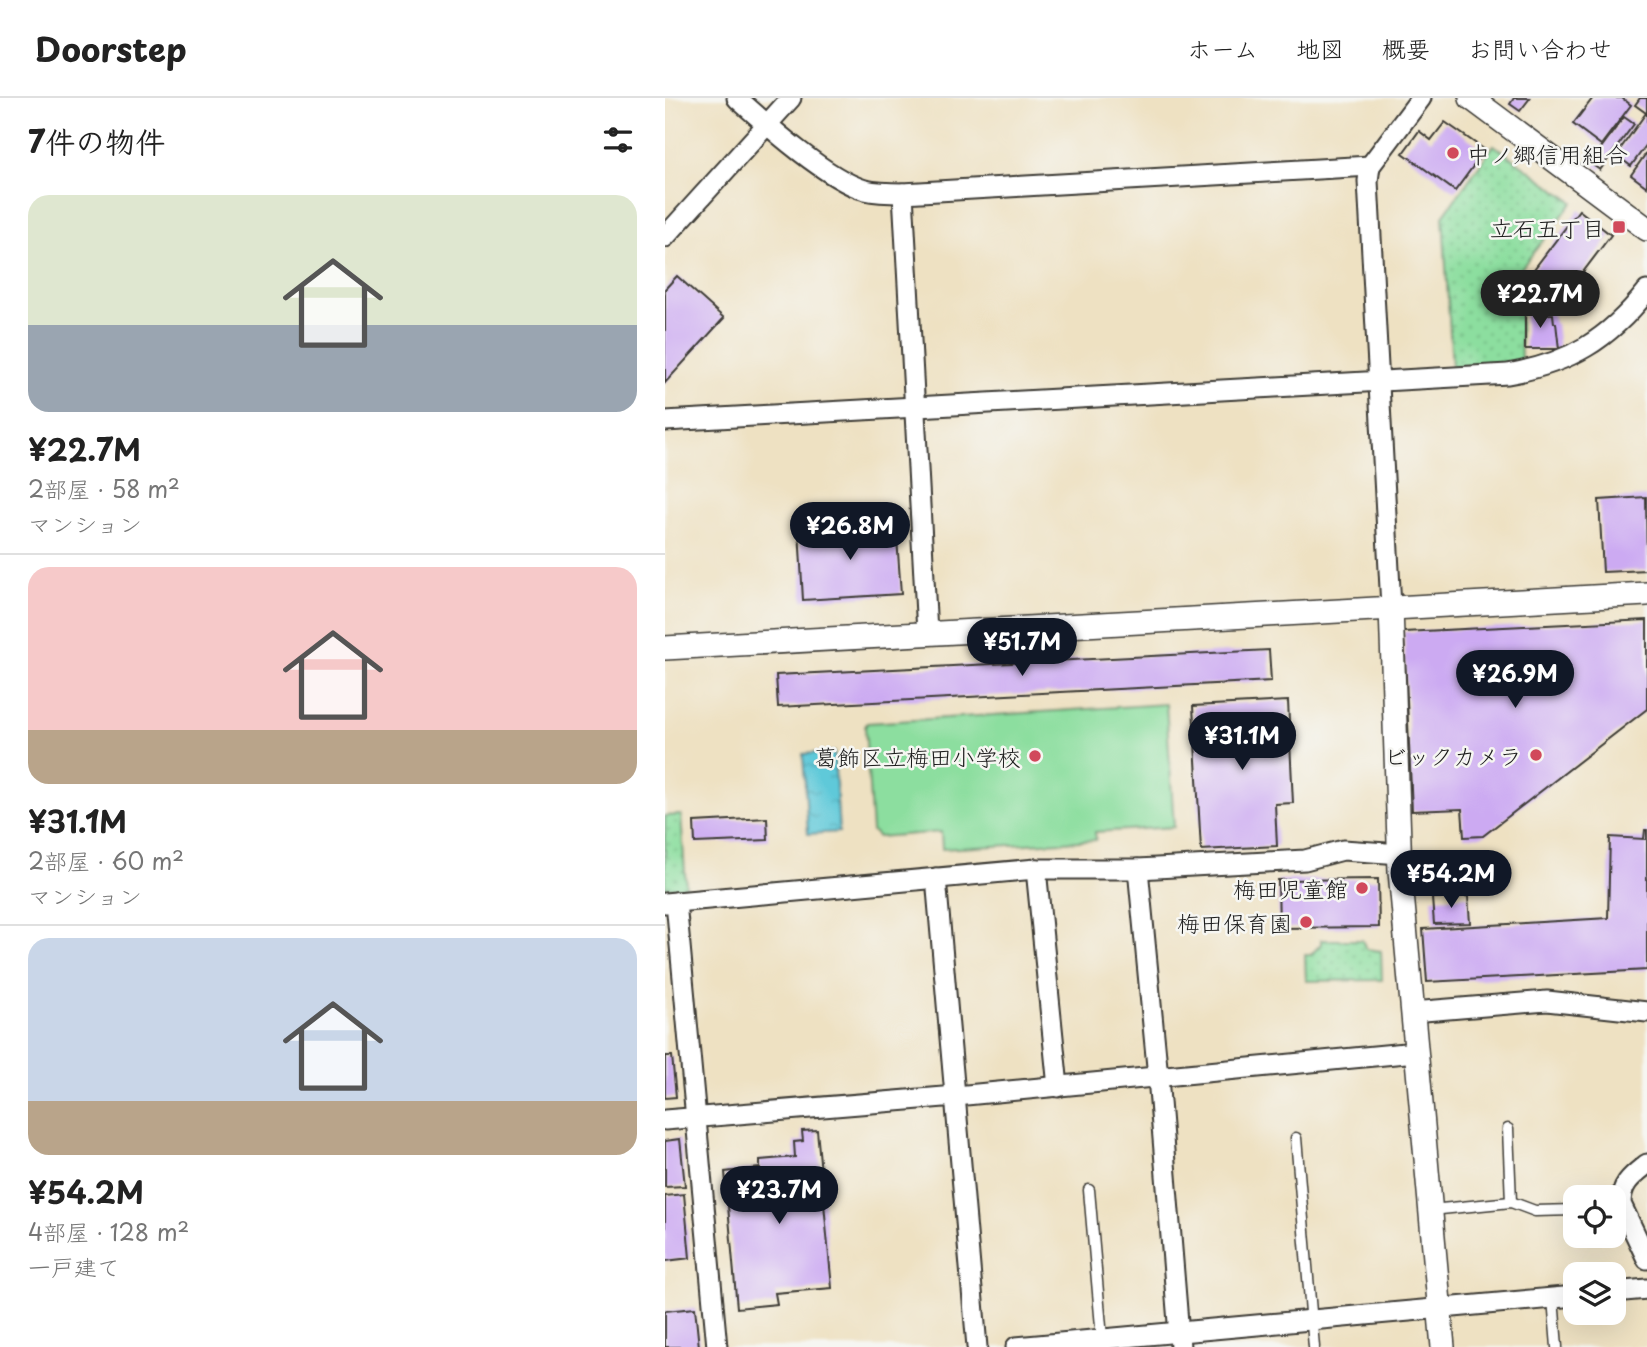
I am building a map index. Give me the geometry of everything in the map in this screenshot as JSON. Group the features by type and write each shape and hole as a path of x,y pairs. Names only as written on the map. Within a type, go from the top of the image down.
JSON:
{"street":[{"path":"737,98 767,125 849,184 866,190 904,193 1370,166"},
{"path":"665,237 791,98"},
{"path":"1421,98 1370,166 1368,181 1391,607 1400,871 1443,1347"},
{"path":"1471,98 1647,229"},
{"path":"904,193 927,633"},
{"path":"665,421 1508,374 1539,368 1570,357 1594,343 1615,328 1647,291"},
{"path":"665,648 1647,594"},
{"path":"717,1347 696,1118 671,903 1035,869 1138,869 1305,860 1343,850 1401,854"},
{"path":"1035,869 1058,1087"},
{"path":"1138,869 1179,1340"},
{"path":"936,878 977,1347"},
{"path":"1412,1012 1547,1001 1647,1012"},
{"path":"665,1120 1058,1087 1416,1052"},
{"path":"1623,1185 1647,1164"},
{"path":"1626,1215 1647,1259"},
{"path":"1626,1291 1647,1289"},
{"path":"1016,1347 1077,1344 1102,1339 1179,1340 1311,1319 1563,1297"}],"lane":[{"path":"1509,1129 1511,1202"},
{"path":"1296,1138 1314,1347"},
{"path":"1089,1190 1102,1339"},
{"path":"1431,1210 1511,1202 1535,1211 1563,1210"},
{"path":"1553,1298 1557,1347"}],"green space":[{"path":"1494,145 1573,202 1519,271 1521,361 1452,367 1443,216"},
{"path":"1166,704 1174,827 1095,832 1096,840 942,849 941,832 878,837 872,831 865,727 867,723"},
{"path":"681,815 686,887 665,888 665,816"},
{"path":"1321,940 1362,940 1366,949 1381,951 1382,980 1306,981 1305,955 1311,955 1321,944"}],"water":[{"path":"834,752 839,832 808,834 803,754"}],"building":[{"path":"1514,98 1530,98 1520,111 1510,104"},
{"path":"1593,98 1622,98 1631,105 1601,145 1573,124"},
{"path":"1640,98 1647,98 1647,144 1631,166 1616,155 1646,113 1635,105"},
{"path":"1624,117 1634,124 1600,170 1590,163"},
{"path":"1445,122 1485,150 1455,191 1403,153 1419,131 1431,140"},
{"path":"1647,152 1647,187 1631,175"},
{"path":"1579,210 1611,235 1561,301 1528,277"},
{"path":"677,276 724,318 665,383 665,289"},
{"path":"1546,308 1546,314 1553,314 1556,323 1559,349 1525,349 1525,309"},
{"path":"1646,497 1647,570 1603,572 1599,500"},
{"path":"896,524 901,594 803,600 799,530"},
{"path":"1647,620 1647,709 1483,836 1464,837 1462,809 1412,811 1404,632"},
{"path":"1269,650 1271,681 778,707 776,675"},
{"path":"1288,701 1293,803 1275,804 1277,846 1201,850 1193,706"},
{"path":"767,818 768,840 695,843 694,822"},
{"path":"1645,830 1647,970 1427,982 1423,929 1608,918 1610,837 1644,839"},
{"path":"1378,879 1379,927 1279,928 1278,880"},
{"path":"1468,896 1470,923 1434,924 1432,898"},
{"path":"665,1056 672,1056 676,1097 665,1098"},
{"path":"817,1130 832,1288 775,1293 777,1304 737,1308 725,1172 760,1168 760,1160 795,1157 794,1142 803,1141 802,1131"},
{"path":"680,1139 685,1186 665,1187 665,1141"},
{"path":"684,1194 690,1258 665,1261 665,1196"},
{"path":"695,1308 699,1347 665,1347 665,1311"}],"place":[{"name":"中ノ郷信用組合","path":"1453,153"},
{"name":"立石五丁目","path":"1619,227"},
{"name":"ビックカメラ","path":"1536,755"},
{"name":"葛飾区立梅田小学校","path":"1035,756"},
{"name":"梅田児童館","path":"1362,888"},
{"name":"梅田保育園","path":"1306,922"}]}
